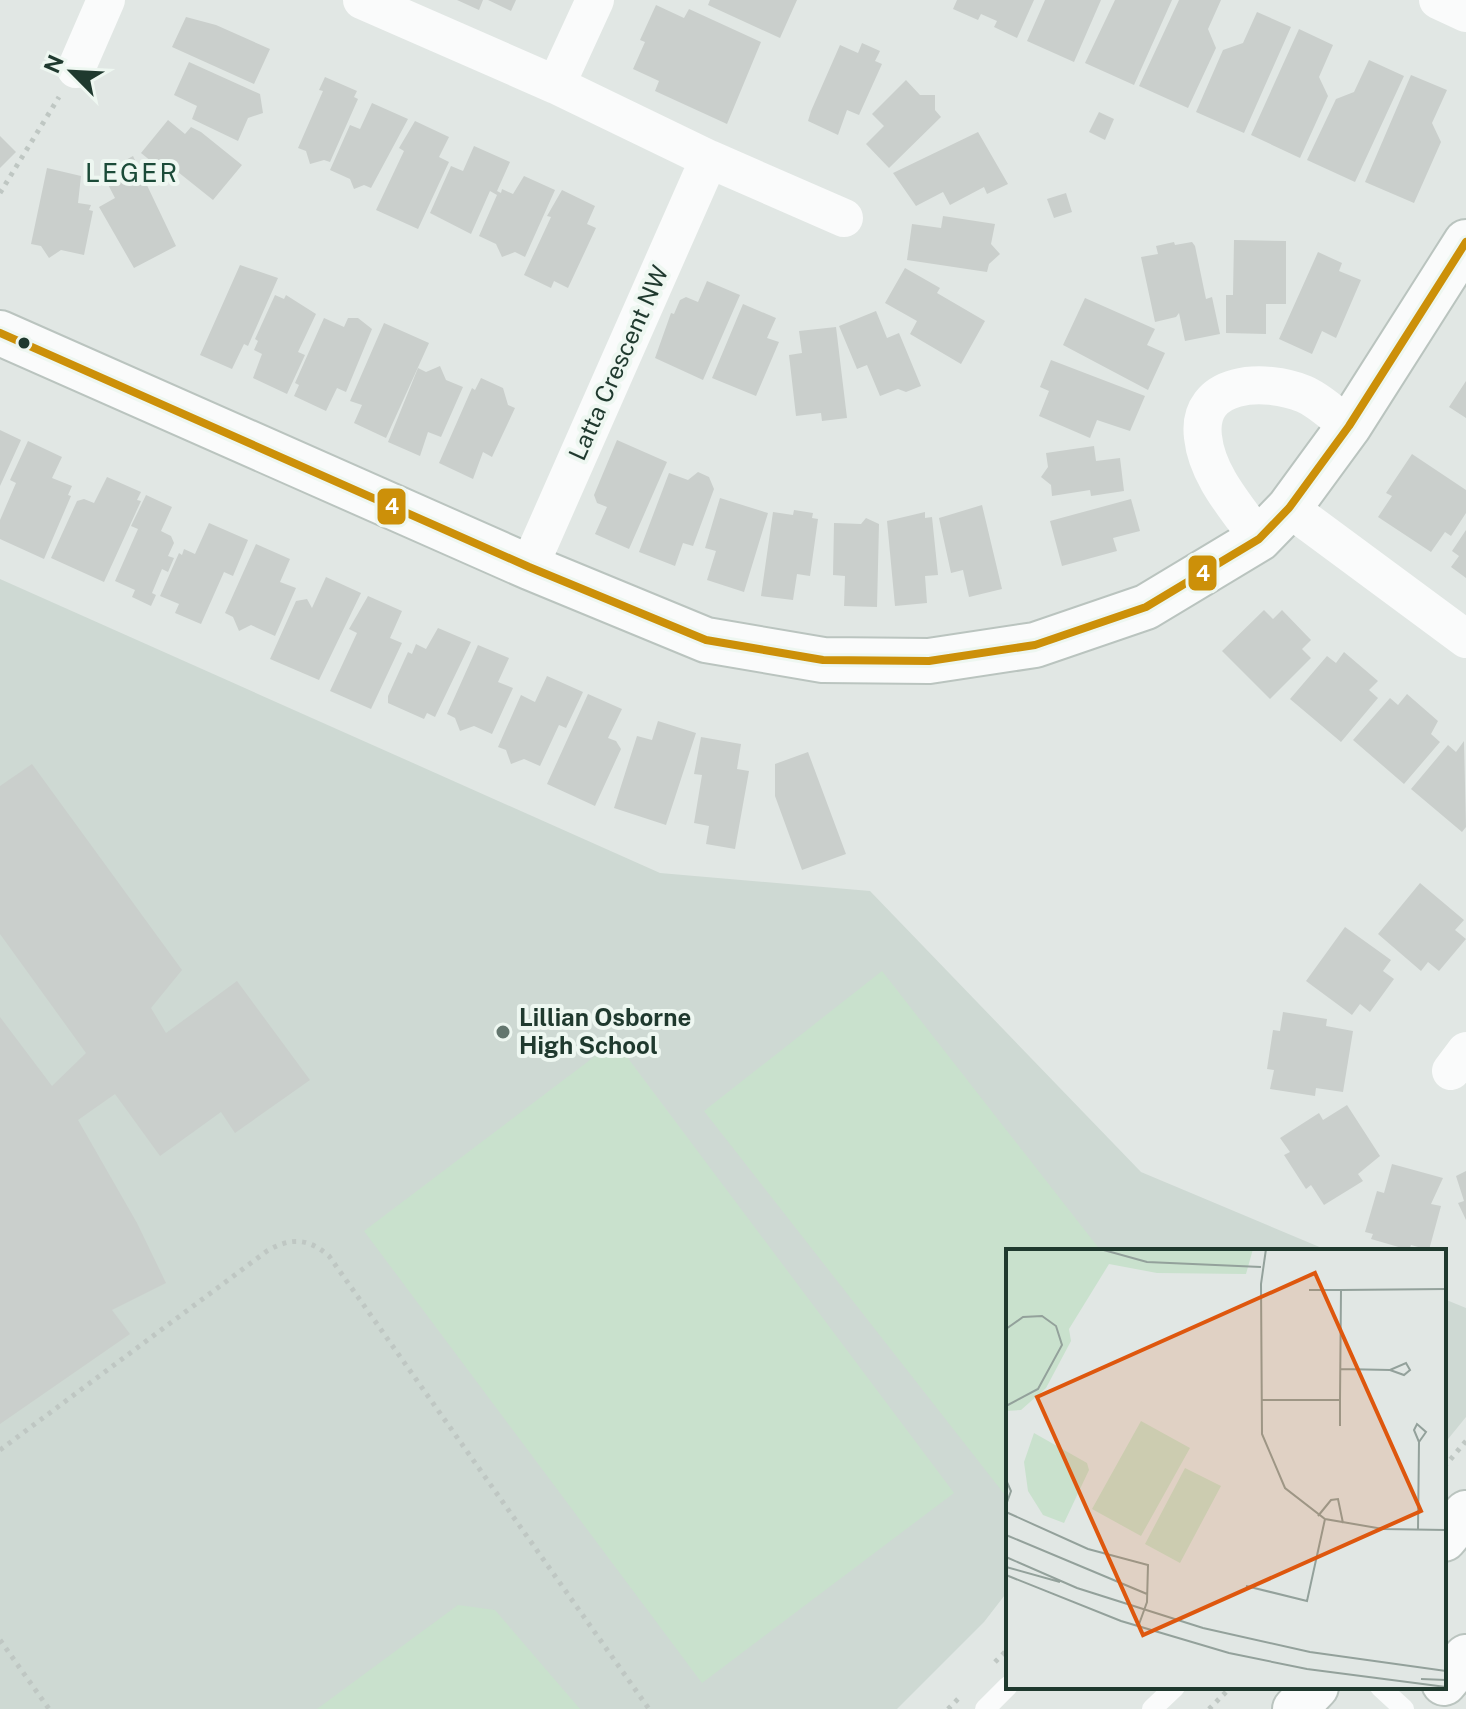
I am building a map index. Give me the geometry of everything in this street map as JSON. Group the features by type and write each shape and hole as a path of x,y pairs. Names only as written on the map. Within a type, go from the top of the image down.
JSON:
{"street":[{"path":"76,69 106,0"},
{"path":"362,0 556,85 709,159 844,218"},
{"path":"556,85 595,0"},
{"path":"1438,0 1466,13"},
{"name":"Latta Crescent NW","path":"529,567 709,159"},
{"path":"0,333 529,567 706,640 823,660 929,661 1035,645 1146,607 1259,539 1289,508 1349,426 1466,242"},
{"path":"1259,539 1217,479 1203,437 1206,411 1216,395 1239,386 1272,386 1305,394 1349,426"},
{"path":"1289,508 1466,639"},
{"path":"1446,1537 1466,1513"},
{"path":"1446,1680 1466,1657"},
{"path":"1295,1709 1314,1689"},
{"path":"1422,1709 1439,1689"}],"lane":[{"path":"985,1709 1006,1688"},
{"path":"1152,1709 1173,1689"},
{"path":"1382,1689 1404,1709"}],"path":[{"path":"0,193 76,69"},
{"path":"0,1450 267,1251 290,1240 305,1241 329,1256 649,1709"},
{"path":"1446,1465 1466,1441"},
{"path":"0,1640 49,1709"},
{"path":"1209,1709 1229,1689"}],"shaded area":[{"name":"Lillian Osborne High School","path":"0,579 660,873 870,891 1141,1172 1324,1249 1006,1249 1006,1594 984,1622 897,1709 0,1709"},
{"path":"1446,1300 1466,1308 1466,1417 1446,1442"}],"green space":[{"path":"882,971 1099,1249 1006,1249 1006,1494 1005,1495 704,1111"},
{"path":"615,1041 954,1493 702,1683 364,1231"},
{"path":"458,1605 495,1610 580,1709 317,1709"}],"building":[{"path":"457,0 483,0 479,10"},
{"path":"488,0 516,0 511,11"},
{"path":"710,0 797,0 780,38 708,5"},
{"path":"957,0 1034,0 1017,38 994,27 997,21 981,14 978,20 953,9"},
{"path":"1045,0 1101,0 1074,62 1027,41"},
{"path":"1115,0 1172,0 1134,85 1085,63"},
{"path":"1179,0 1221,0 1208,29 1216,48 1188,108 1139,86"},
{"path":"656,5 684,18 689,9 761,42 727,124 655,91 659,81 633,69 645,42 640,40"},
{"path":"1257,12 1291,27 1244,133 1196,112 1223,50 1243,43"},
{"path":"186,17 216,25 270,49 254,84 172,47"},
{"path":"1299,29 1333,45 1319,77 1328,96 1300,158 1251,135"},
{"path":"862,43 880,51 875,61 882,64 859,115 847,110 838,135 808,121 840,45 858,53"},
{"path":"1369,60 1404,76 1355,182 1307,160 1336,99 1354,92"},
{"path":"189,62 260,94 263,113 248,118 238,141 192,119 197,106 174,95"},
{"path":"1411,75 1447,90 1432,123 1441,142 1414,203 1365,182"},
{"path":"325,77 357,91 354,97 358,99 330,162 324,160 310,164 306,151 298,148 323,91 319,90"},
{"path":"906,80 920,95 935,95 935,110 941,117 889,168 866,144 884,126 872,114"},
{"path":"372,103 408,119 371,188 364,185 354,189 350,179 330,170 350,125 360,129"},
{"path":"1099,112 1114,119 1105,140 1089,132"},
{"path":"168,120 185,134 191,127 201,132 242,165 213,200 173,168 168,175 141,153"},
{"path":"415,121 449,137 439,157 449,162 418,229 376,210 404,151 399,148"},
{"path":"978,132 1008,184 987,194 984,187 950,205 943,192 916,206 893,173"},
{"path":"0,136 16,152 0,168"},
{"path":"474,146 510,162 497,191 501,193 502,189 513,194 524,176 555,190 525,257 515,252 502,257 496,244 479,236 497,195 490,191 471,234 430,213 451,166 463,171"},
{"path":"133,156 176,246 134,268 99,207 115,198 102,173"},
{"path":"47,168 81,176 78,203 91,205 89,210 93,211 84,255 61,250 49,258 41,246 31,244"},
{"path":"562,190 595,206 587,224 596,228 568,288 554,281 551,288 524,275 551,217 547,216"},
{"path":"1066,193 1072,212 1054,218 1047,199"},
{"path":"943,216 995,224 991,244 1000,254 989,264 987,272 907,260 912,224 941,228"},
{"path":"1234,240 1286,241 1286,304 1266,304 1266,334 1226,333 1226,295 1233,295"},
{"path":"1174,242 1175,245 1192,242 1195,246 1206,299 1212,297 1220,334 1185,341 1179,313 1176,317 1155,322 1141,257 1158,254 1156,246"},
{"path":"1318,252 1342,263 1339,271 1361,280 1336,338 1322,331 1312,354 1279,339"},
{"path":"240,265 278,278 248,346 244,344 232,369 200,355"},
{"path":"905,268 940,288 937,293 985,321 961,364 910,334 917,321 885,303"},
{"path":"707,281 740,295 703,380 655,358 671,313 674,314 680,300 686,297 698,302"},
{"path":"275,295 284,299 286,295 316,314 298,352 305,355 287,394 253,378 262,354 254,350 258,341 255,339"},
{"path":"1085,298 1155,329 1147,345 1165,353 1148,390 1063,345"},
{"path":"743,304 776,318 767,338 779,342 756,396 712,378"},
{"path":"876,311 887,338 899,333 921,386 906,392 898,389 880,396 867,365 857,369 839,326"},
{"path":"324,318 344,327 348,318 358,318 372,329 346,392 337,388 326,411 294,396 299,385 295,383"},
{"path":"384,323 429,343 386,438 354,423 362,405 350,401"},
{"path":"836,327 847,418 822,421 821,413 796,416 789,355 802,353 799,331"},
{"path":"1051,360 1145,396 1130,431 1097,420 1090,438 1039,416 1049,391 1040,387"},
{"path":"440,366 446,380 463,387 441,437 428,432 420,456 388,442 418,368 426,372"},
{"path":"481,378 503,388 508,405 515,408 492,457 483,452 473,479 439,463 472,388 475,390"},
{"path":"1466,381 1466,418 1449,407"},
{"path":"0,430 21,440 0,486"},
{"path":"617,440 667,462 629,549 595,534 607,507 597,503 594,495"},
{"path":"28,441 62,457 52,478 72,486 68,495 71,496 44,559 0,539 0,520 16,483 10,480"},
{"path":"1094,446 1096,461 1120,458 1124,491 1091,496 1090,490 1052,496 1051,485 1041,477 1048,467 1046,453"},
{"path":"1412,454 1466,490 1466,513 1451,536 1445,532 1431,552 1378,517 1392,496 1386,493"},
{"path":"698,472 709,477 714,489 693,546 683,543 675,566 639,552 669,473 688,480"},
{"path":"107,477 141,492 137,500 141,501 104,582 51,558 77,501 84,499 94,503"},
{"path":"146,495 172,507 161,531 171,536 174,543 168,556 174,558 168,572 162,569 152,593 156,595 151,606 132,597 135,590 115,581 138,529 131,526"},
{"path":"720,498 768,513 744,592 707,580 716,551 705,548"},
{"path":"1131,499 1140,531 1113,538 1117,551 1062,566 1050,521"},
{"path":"982,505 1002,589 969,597 963,570 951,573 939,518"},
{"path":"794,510 813,513 812,518 818,519 810,576 797,574 793,600 761,596 773,512 793,515"},
{"path":"925,512 925,518 932,517 938,575 925,576 927,603 895,606 887,521"},
{"path":"866,518 879,524 877,607 844,606 845,576 833,575 834,523 861,524"},
{"path":"209,523 248,540 233,576 224,572 201,624 175,613 179,604 160,596 179,553 182,555 184,549 195,554"},
{"path":"1466,530 1466,578 1451,567 1459,556 1452,551"},
{"path":"256,544 290,559 280,582 296,588 275,636 251,625 239,631 233,617 225,613"},
{"path":"326,577 361,593 319,680 270,659 296,601 307,599 312,608"},
{"path":"368,596 402,611 390,638 402,643 371,709 330,691 357,633 349,629"},
{"path":"1264,610 1273,619 1282,610 1311,640 1302,649 1311,658 1270,699 1222,651"},
{"path":"438,628 471,642 435,717 427,713 424,719 388,703 388,696 408,652 412,654 416,644 426,649"},
{"path":"478,645 509,658 498,682 513,688 492,734 474,726 460,731 455,718 447,714"},
{"path":"1344,652 1378,681 1369,690 1378,698 1341,742 1290,699 1327,656 1336,663"},
{"path":"547,676 583,692 566,728 559,725 540,766 524,759 511,764 506,750 498,747 521,695 535,702"},
{"path":"588,694 622,709 608,738 616,741 621,749 595,806 547,784"},
{"path":"1407,694 1438,721 1431,734 1440,742 1404,784 1353,740 1390,698 1398,705"},
{"path":"658,721 696,733 666,825 614,808 637,736 652,740"},
{"path":"701,737 741,744 737,769 749,771 735,849 706,844 709,826 694,823 702,775 694,774"},
{"path":"1464,741 1466,827 1462,832 1411,789 1448,745 1456,752"},
{"path":"808,752 846,854 802,870 775,796 775,764"},
{"path":"32,764 182,970 151,1008 166,1033 237,981 310,1080 235,1133 221,1112 160,1156 115,1094 78,1120 137,1223 166,1283 112,1310 130,1334 0,1424 0,1017 52,1086 86,1053 0,934 0,786"},
{"path":"1420,883 1464,920 1455,930 1466,939 1439,971 1428,962 1421,971 1378,934"},
{"path":"1345,927 1391,960 1383,971 1394,979 1370,1012 1360,1004 1352,1015 1306,981"},
{"path":"1283,1012 1327,1019 1326,1026 1353,1031 1343,1092 1316,1088 1315,1096 1270,1089 1274,1070 1267,1069 1273,1030 1280,1031"},
{"path":"1347,1105 1380,1156 1358,1174 1363,1181 1324,1205 1311,1185 1306,1189 1284,1155 1290,1152 1280,1138 1319,1113 1323,1120"},
{"path":"1392,1164 1443,1178 1431,1204 1441,1206 1429,1249 1411,1245 1406,1249 1371,1239 1373,1234 1365,1232 1377,1191 1384,1193"},
{"path":"1466,1171 1466,1220 1458,1203 1464,1201 1456,1176"}],"transit line":[{"name":"4","path":"0,333 529,567 706,640 823,660 929,661 1035,645 1146,607 1259,539 1289,508 1349,426 1466,242"}],"place":[{"name":"Lillian Osborne High School","path":"503,1032"}],"district":[{"name":"LEGER","path":"132,173"}]}
